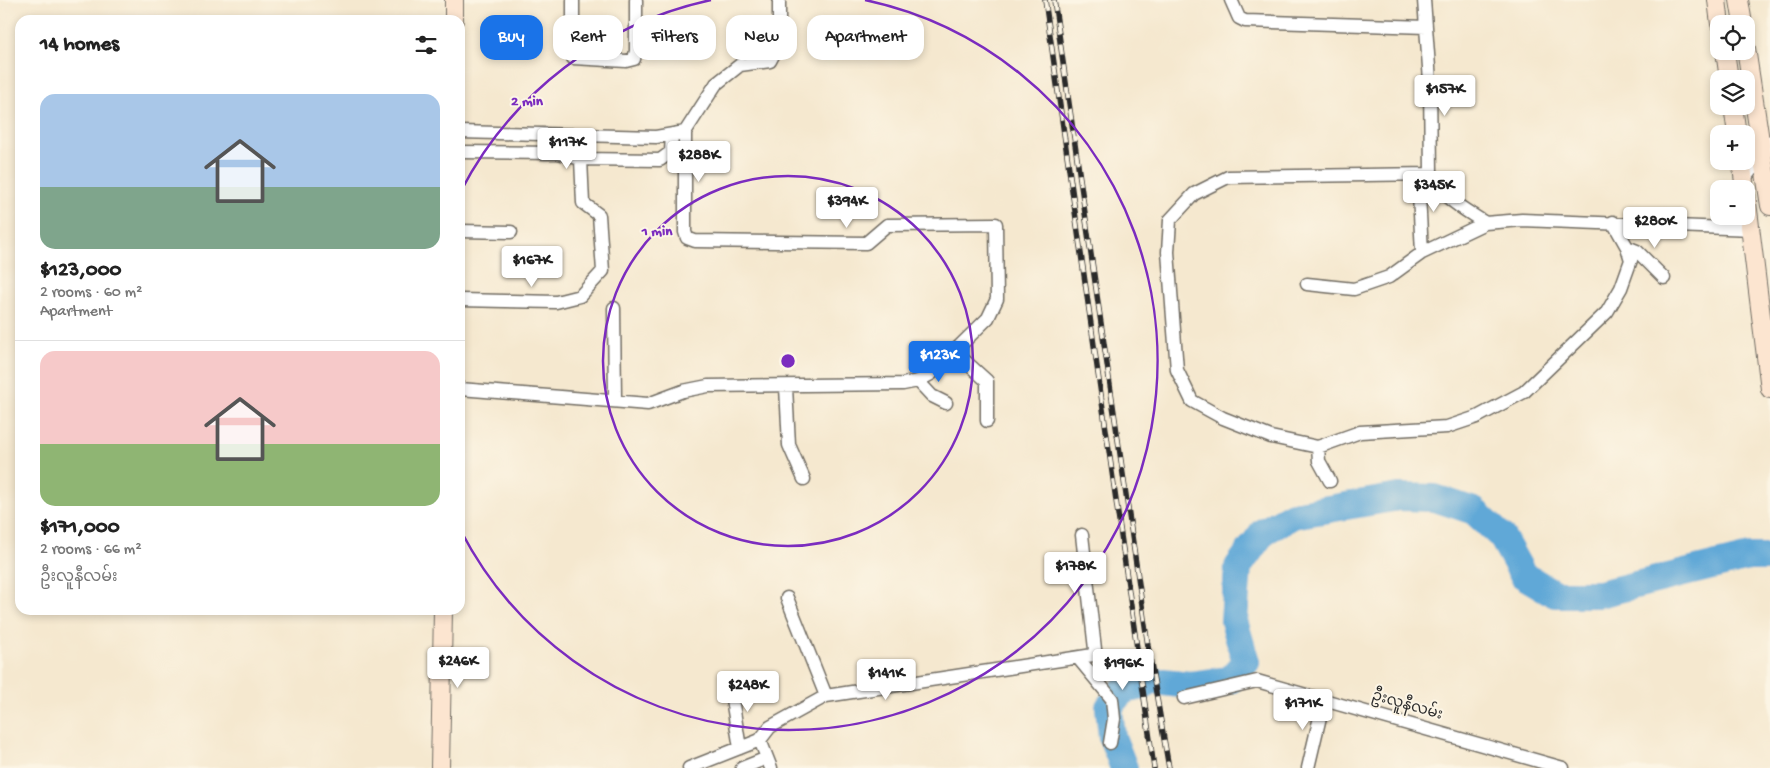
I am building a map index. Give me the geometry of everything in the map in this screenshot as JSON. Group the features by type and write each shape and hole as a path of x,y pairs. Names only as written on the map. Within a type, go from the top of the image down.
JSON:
{"main road":[{"path":"454,0 454,15"},
{"path":"1717,0 1719,15"},
{"path":"1739,0 1742,15"},
{"path":"1748,60 1766,148 1770,206"},
{"path":"1751,225 1767,345 1770,389"},
{"path":"440,768 443,615"}],"street":[{"path":"573,0 574,58 626,61 634,59 636,52 636,0"},
{"path":"465,152 558,152 581,159 660,160 672,152 679,133 716,84 740,65 770,61 779,44 779,0"},
{"path":"1231,0 1239,18 1245,21 1426,28"},
{"path":"1422,253 1425,174 1432,131 1424,0"},
{"path":"465,132 656,137 679,133"},
{"path":"465,390 615,400 648,404 683,391 708,386 786,387 902,384 918,381 931,374 988,318 996,299 996,224 887,225 866,243 695,241 687,238 685,232 679,133"},
{"path":"1744,180 1766,148"},
{"path":"465,300 556,302 580,296 603,271 599,215 583,203 581,159"},
{"path":"1485,222 1439,189 1425,174 1228,177 1194,194 1170,220 1168,252 1177,370 1192,401 1222,418 1270,437 1318,447 1360,432 1447,427 1477,418 1524,392 1607,312 1622,288 1631,260 1627,247 1613,222"},
{"path":"1307,284 1354,289 1389,277 1422,253 1485,222 1522,220 1613,222 1752,229"},
{"path":"465,231 511,232"},
{"path":"1627,247 1637,251 1664,278"},
{"path":"614,308 615,400"},
{"path":"955,352 987,381 987,421"},
{"path":"918,381 932,396 946,403"},
{"path":"786,387 789,445 804,479"},
{"path":"1318,447 1319,461 1330,481"},
{"path":"689,768 760,740 770,727 826,696 1093,656 1095,649 1082,535"},
{"path":"787,598 826,696"},
{"path":"1078,658 1112,700 1114,719 1110,743"},
{"path":"760,740 769,763 740,768 734,764 733,695 763,681"},
{"name":"ဦးလူနီလမ်း","path":"1184,698 1257,681 1538,764 1563,768"},
{"path":"1308,768 1324,700"}],"waterway":[{"path":"1163,682 1190,685 1230,680 1246,662 1234,621 1238,567 1263,532 1293,515 1399,497 1435,498 1474,511 1502,537 1523,575 1555,594 1599,594 1749,557 1770,557"},
{"path":"1124,768 1112,737 1109,707 1123,690 1144,686"}],"railway":[{"path":"1045,0 1154,768"},
{"path":"1054,0 1148,646 1169,768"}]}
